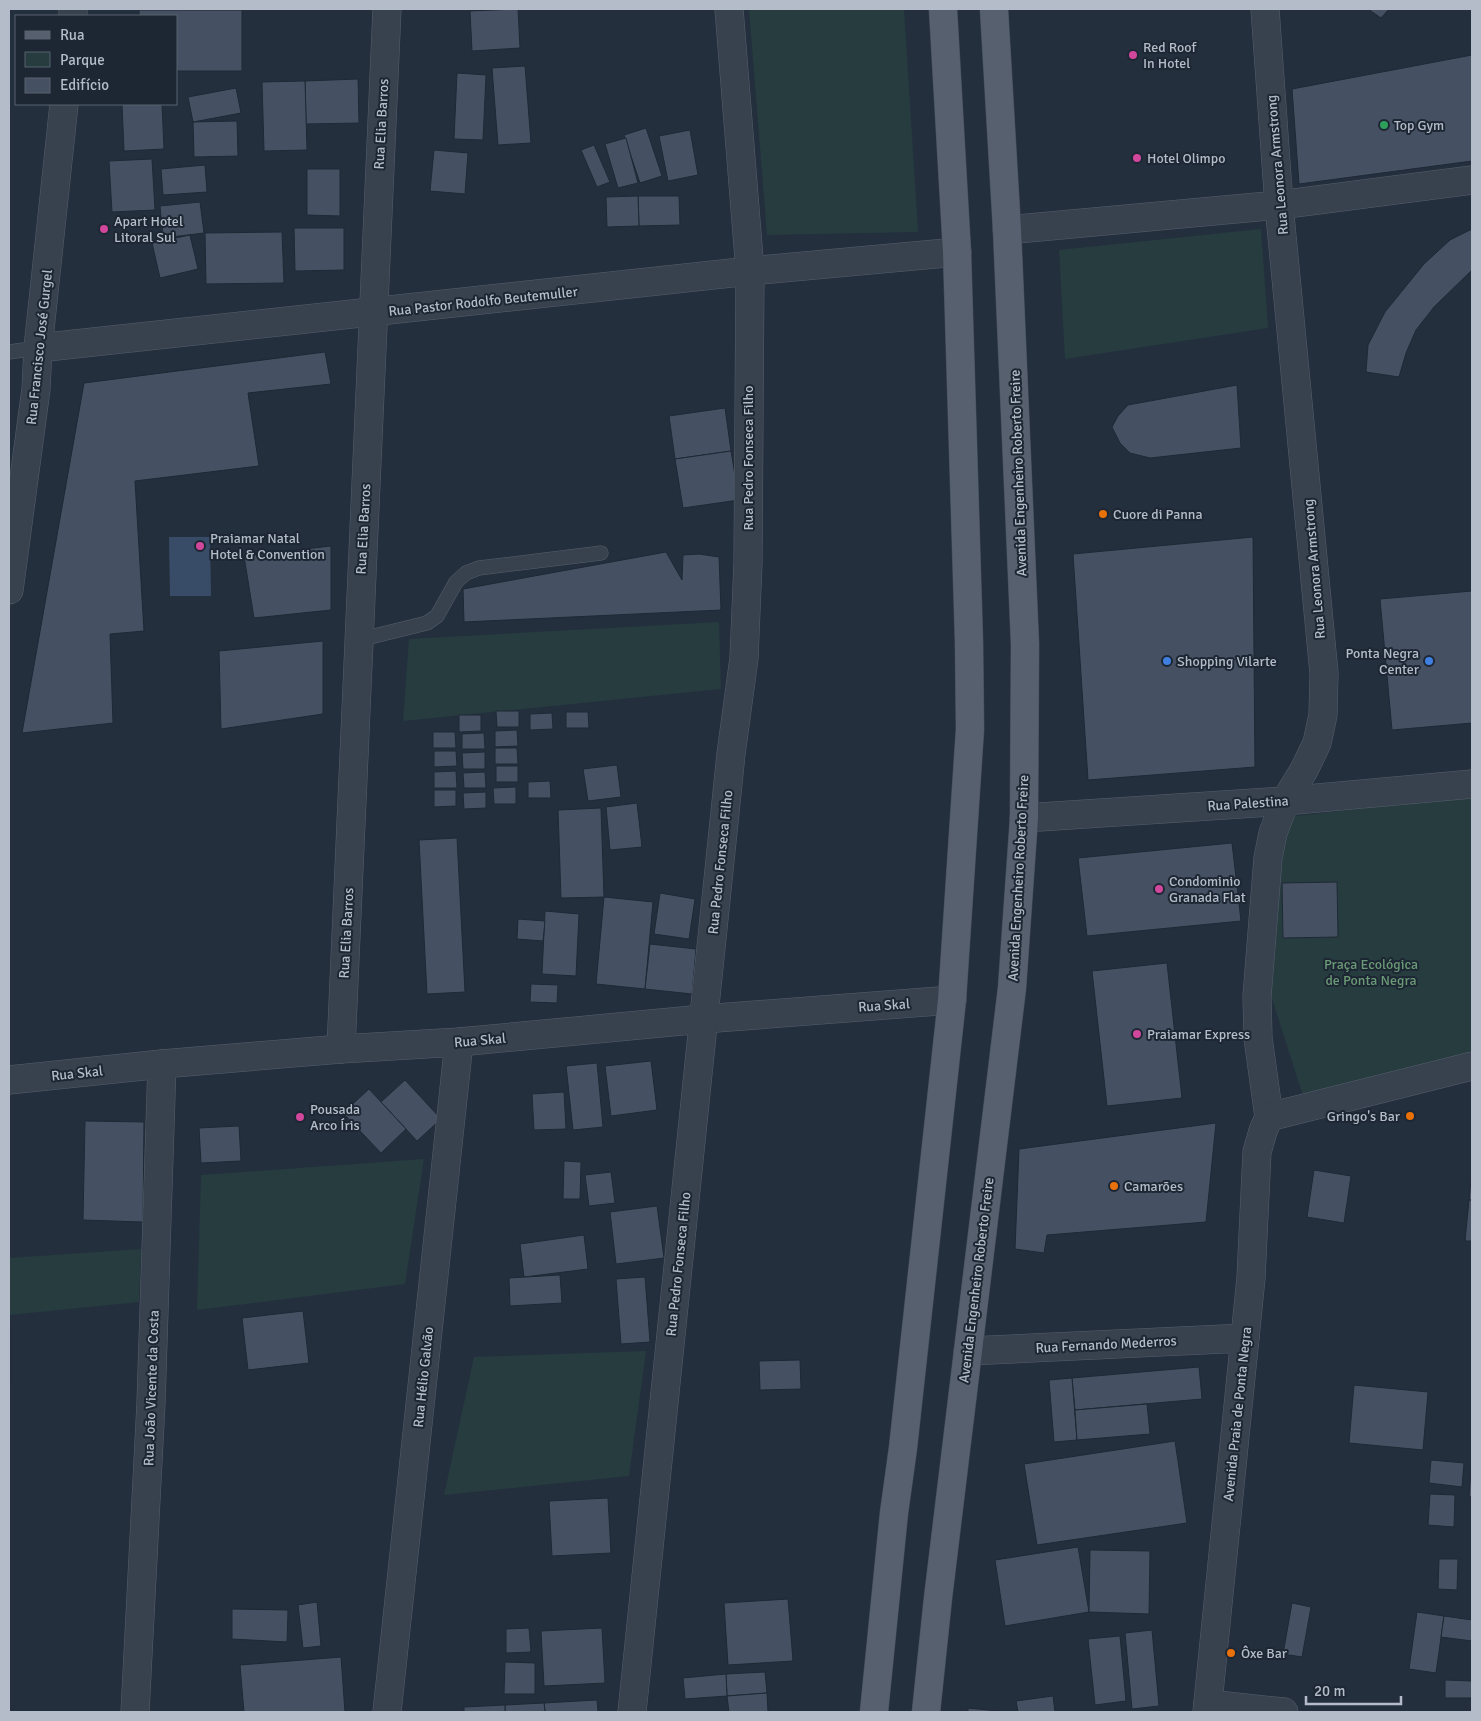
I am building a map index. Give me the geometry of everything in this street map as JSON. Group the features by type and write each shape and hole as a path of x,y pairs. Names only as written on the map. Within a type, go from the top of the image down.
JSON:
{"main road":[{"path":"874,1712 894,1513 904,1438 952,1000 970,729 957,252 943,9"},
{"name":"Avenida Engenheiro Roberto Freire","path":"926,1712 938,1598 1012,988 1024,818 1025,644 1007,230 994,9"}],"street":[{"name":"Rua Elia Barros","path":"341,1049 386,9"},
{"name":"Rua Pedro Fonseca Filho","path":"632,1712 731,754 744,658 748,563 750,271 729,9"},
{"name":"Rua Leonora Armstrong","path":"1265,9 1279,205 1324,673 1323,715 1317,742 1304,770 1285,801 1273,833 1268,858 1257,996 1258,1038 1269,1117"},
{"name":"Rua Francisco José Gurgel","path":"9,590 36,389 38,348 64,105"},
{"path":"1007,230 1279,205 1472,180"},
{"name":"Rua Pastor Rodolfo Beutemuller","path":"38,348 750,271 957,252"},
{"name":"Rua Palestina","path":"1024,818 1285,801 1472,784"},
{"name":"Rua Skal","path":"9,1080 162,1064 341,1049 459,1042 703,1019 952,1000"},
{"name":"Rua Hélio Galvão","path":"386,1712 459,1042"},
{"name":"Rua João Vicente da Costa","path":"135,1712 151,1403 162,1064"},
{"path":"1269,1117 1472,1066"},
{"name":"Avenida Praia de Ponta Negra","path":"1207,1708 1251,1278 1257,1152 1269,1117"},
{"name":"Rua Fernando Mederros","path":"968,1351 1245,1338"},
{"path":"1207,1708 1284,1712"}],"lane":[{"name":"Rua Pastor Rodolfo Beutemuller","path":"9,352 38,348"},
{"path":"358,640 427,623 437,616 456,582 466,573 479,568 601,553"}],"green space":[{"path":"749,9 904,9 918,232 767,235"},
{"path":"1261,229 1268,328 1065,359 1059,250"},
{"path":"719,622 721,689 403,721 409,639"},
{"name":"Praça Ecológica de Ponta Negra","path":"1472,796 1472,1052 1304,1099 1268,986 1287,817"},
{"path":"424,1159 405,1284 197,1310 201,1175"},
{"path":"141,1249 139,1302 9,1315 9,1258"},
{"path":"646,1351 629,1476 444,1495 474,1357"}],"water":[{"path":"169,537 210,537 211,596 170,596"}],"building":[{"path":"518,9 520,48 472,51 470,11"},
{"path":"1368,9 1389,9 1381,18"},
{"path":"139,10 242,10 242,71 178,71 178,15 139,15"},
{"name":"Top Gym","path":"1472,55 1472,161 1299,184 1292,89"},
{"path":"525,66 531,143 498,145 492,68"},
{"path":"457,73 486,75 483,140 454,139"},
{"path":"358,79 359,123 306,124 305,81"},
{"path":"305,81 307,150 264,151 262,82"},
{"path":"236,88 241,113 193,122 188,97"},
{"path":"122,105 162,105 164,149 124,151"},
{"path":"237,121 238,156 194,157 193,122"},
{"path":"646,128 662,176 640,183 624,135"},
{"path":"690,130 698,175 668,181 659,136"},
{"path":"626,138 638,183 618,188 605,144"},
{"path":"594,145 610,182 597,187 581,150"},
{"path":"434,150 468,153 465,194 430,191"},
{"path":"152,159 155,210 112,212 109,161"},
{"path":"205,165 207,192 163,195 161,169"},
{"path":"307,169 340,169 340,216 307,215"},
{"path":"638,196 679,196 680,225 639,226"},
{"path":"638,196 639,226 607,227 606,197"},
{"path":"200,202 204,233 163,238 160,206"},
{"path":"294,228 344,228 344,270 295,271"},
{"path":"1472,229 1472,270 1434,307 1416,330 1406,353 1399,377 1366,372 1368,345 1385,312 1424,264 1450,240"},
{"path":"282,232 284,283 206,284 205,233"},
{"path":"190,235 198,269 160,278 152,243"},
{"path":"325,352 331,384 248,393 259,466 135,481 144,631 110,634 113,723 22,733 84,383"},
{"path":"1237,385 1241,448 1150,458 1130,453 1120,443 1112,427 1118,416 1128,405"},
{"path":"725,408 731,451 675,459 669,416"},
{"path":"731,451 739,500 683,508 675,459"},
{"name":"Shopping Vilarte","path":"1253,537 1255,767 1088,780 1073,554"},
{"path":"331,546 331,610 254,618 244,556"},
{"path":"666,552 682,580 683,555 699,554 719,557 721,610 464,622 463,589"},
{"name":"Ponta Negra Center","path":"1472,591 1472,723 1392,730 1380,599"},
{"path":"323,641 323,714 221,729 219,651"},
{"path":"496,711 519,711 519,727 497,727"},
{"path":"566,712 588,712 589,728 566,728"},
{"path":"552,713 553,729 530,730 530,714"},
{"path":"459,715 481,715 481,731 459,732"},
{"path":"517,730 518,746 495,747 495,731"},
{"path":"433,732 455,732 456,748 433,748"},
{"path":"484,733 485,749 462,749 462,734"},
{"path":"495,748 517,748 518,764 495,764"},
{"path":"434,751 456,751 457,766 434,767"},
{"path":"485,752 485,769 463,769 462,753"},
{"path":"617,765 621,797 588,801 583,769"},
{"path":"496,766 518,766 518,782 496,782"},
{"path":"456,771 457,788 434,788 434,772"},
{"path":"485,772 486,788 464,788 463,773"},
{"path":"550,781 551,798 528,798 528,782"},
{"path":"516,787 516,804 494,804 493,788"},
{"path":"434,790 456,790 456,806 434,807"},
{"path":"486,792 486,808 464,809 463,793"},
{"path":"637,803 642,847 610,850 606,807"},
{"path":"601,808 604,897 561,898 558,810"},
{"path":"457,838 465,992 427,994 419,840"},
{"name":"Condominio Granada Flat","path":"1232,843 1241,921 1087,936 1078,858"},
{"path":"1337,882 1338,937 1283,938 1282,883"},
{"path":"660,893 695,899 689,939 654,934"},
{"path":"604,897 653,902 645,989 596,984"},
{"path":"545,911 579,914 576,976 542,974"},
{"path":"518,919 545,921 543,941 517,939"},
{"path":"650,944 696,949 692,994 645,989"},
{"name":"Praiamar Express","path":"1167,963 1182,1098 1107,1106 1092,971"},
{"path":"531,984 558,985 557,1003 530,1002"},
{"path":"651,1061 657,1110 611,1116 605,1066"},
{"path":"597,1063 603,1127 573,1130 566,1066"},
{"path":"405,1080 441,1119 417,1141 381,1102"},
{"path":"369,1089 406,1129 381,1153 343,1113"},
{"path":"564,1092 566,1129 534,1130 532,1094"},
{"path":"85,1121 144,1122 143,1222 83,1220"},
{"name":"Camarões","path":"1216,1123 1206,1222 1047,1235 1044,1253 1015,1249 1019,1149"},
{"path":"239,1126 241,1161 201,1163 199,1128"},
{"path":"564,1161 581,1162 580,1199 563,1199"},
{"path":"1314,1170 1351,1176 1344,1223 1307,1217"},
{"path":"611,1172 615,1203 589,1206 585,1175"},
{"path":"1471,1180 1472,1200 1469,1200"},
{"path":"1469,1200 1472,1200 1472,1241 1465,1241"},
{"path":"657,1206 664,1258 616,1264 610,1212"},
{"path":"584,1235 588,1269 524,1277 520,1244"},
{"path":"560,1275 562,1303 510,1306 509,1278"},
{"path":"645,1277 650,1342 621,1344 616,1279"},
{"path":"303,1311 309,1363 248,1370 242,1318"},
{"path":"10,1324 10,1382 9,1382"},
{"path":"800,1360 801,1389 760,1390 759,1361"},
{"path":"1199,1367 1202,1399 1075,1410 1072,1378"},
{"path":"1072,1378 1077,1440 1054,1442 1049,1380"},
{"path":"1354,1385 1428,1392 1423,1450 1349,1443"},
{"path":"1147,1404 1150,1434 1077,1440 1075,1410"},
{"path":"1175,1441 1187,1523 1037,1545 1024,1464"},
{"path":"1431,1460 1464,1463 1462,1487 1429,1483"},
{"path":"1472,1471 1472,1497 1469,1496"},
{"path":"1430,1494 1455,1495 1454,1527 1428,1525"},
{"path":"608,1498 611,1553 552,1556 549,1501"},
{"path":"1078,1547 1089,1612 1005,1626 995,1560"},
{"path":"1090,1550 1150,1551 1149,1614 1089,1612"},
{"path":"1439,1559 1458,1559 1457,1590 1438,1589"},
{"path":"788,1599 793,1661 728,1665 724,1603"},
{"path":"317,1602 321,1646 303,1648 298,1605"},
{"path":"1292,1603 1311,1607 1302,1657 1283,1654"},
{"path":"232,1609 288,1610 287,1642 232,1639"},
{"path":"1417,1612 1444,1616 1436,1673 1409,1669"},
{"path":"1444,1616 1472,1620 1472,1641 1441,1637"},
{"path":"529,1628 531,1652 506,1653 506,1629"},
{"path":"602,1628 605,1683 544,1686 541,1631"},
{"path":"1152,1630 1159,1706 1132,1709 1125,1633"},
{"path":"1120,1636 1126,1701 1095,1705 1088,1639"},
{"path":"341,1657 345,1712 244,1712 240,1665"},
{"path":"505,1662 535,1663 535,1694 504,1694"},
{"path":"765,1672 767,1693 727,1696 726,1674"},
{"path":"726,1674 727,1696 685,1699 683,1678"},
{"path":"1445,1680 1472,1681 1472,1698 1445,1698"},
{"path":"767,1693 768,1712 729,1712 727,1696"},
{"path":"1053,1696 1055,1712 1018,1712 1016,1701"},
{"path":"597,1700 598,1712 545,1712 544,1703"},
{"path":"544,1703 545,1712 505,1712 505,1705"},
{"path":"505,1705 505,1712 464,1712 464,1707"},
{"path":"968,1708 1008,1712 968,1712"}],"place":[{"name":"Red Roof In Hotel","path":"1133,55"},
{"name":"Top Gym","path":"1384,125"},
{"name":"Hotel Olimpo","path":"1137,158"},
{"name":"Apart Hotel Litoral Sul","path":"104,229"},
{"name":"Cuore di Panna","path":"1103,514"},
{"name":"Praiamar Natal Hotel & Convention","path":"200,546"},
{"name":"Shopping Vilarte","path":"1167,661"},
{"name":"Ponta Negra Center","path":"1429,661"},
{"name":"Condominio Granada Flat","path":"1159,889"},
{"name":"Praiamar Express","path":"1137,1034"},
{"name":"Gringo's Bar","path":"1410,1116"},
{"name":"Pousada Arco Íris","path":"300,1117"},
{"name":"Camarões","path":"1114,1186"},
{"name":"Ôxe Bar","path":"1231,1653"}]}
